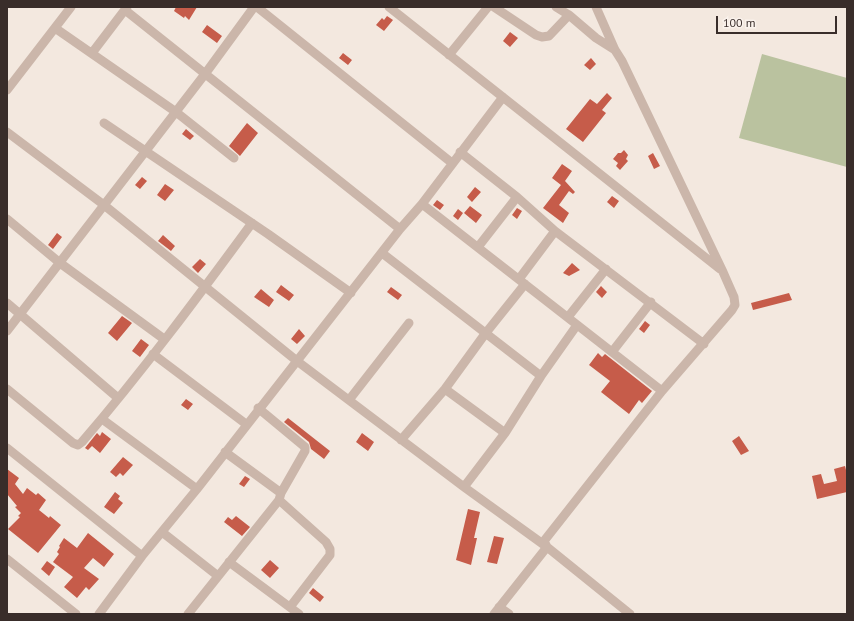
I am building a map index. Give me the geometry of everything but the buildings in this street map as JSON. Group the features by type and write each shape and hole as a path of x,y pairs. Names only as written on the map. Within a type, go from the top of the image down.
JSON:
{"street":[{"path":"7,90 71,7"},
{"path":"7,331 205,74 254,7"},
{"path":"257,7 452,163"},
{"path":"389,7 722,272"},
{"path":"399,15 405,7"},
{"path":"449,56 488,7"},
{"path":"494,7 536,35 542,36 549,36 568,15"},
{"path":"556,7 596,38 615,50"},
{"path":"92,53 126,8 205,74 400,228"},
{"path":"547,547 544,541 662,391 704,344 735,305 734,297 615,50 598,8"},
{"path":"55,28 176,112 234,158"},
{"path":"99,614 142,556 197,489 258,408 351,293 400,228 422,204 503,97"},
{"path":"104,123 252,223 351,293"},
{"path":"7,132 104,205 297,361 464,487 547,547 630,614"},
{"path":"460,152 517,197 555,231 651,302 704,344"},
{"path":"478,247 517,197"},
{"path":"422,204 662,391"},
{"path":"7,219 60,263 164,339"},
{"path":"7,389 73,443 78,445 102,419 153,354 252,223"},
{"path":"401,440 445,389 522,281 555,231"},
{"path":"382,253 541,376"},
{"path":"568,317 606,269"},
{"path":"612,352 651,302"},
{"path":"7,303 118,398"},
{"path":"348,400 408,323"},
{"path":"464,487 505,433 541,376 577,325"},
{"path":"153,354 246,424"},
{"path":"445,389 505,433"},
{"path":"190,613 280,496 305,447 258,408"},
{"path":"102,419 197,489"},
{"path":"7,448 142,556"},
{"path":"225,452 280,496 326,542 330,549 330,555 290,607"},
{"path":"162,532 218,576"},
{"path":"509,614 497,610 547,547"},
{"path":"7,559 65,611 76,614"},
{"path":"229,562 299,614"}],"green space":[{"path":"762,54 847,78 847,167 739,138"}]}
